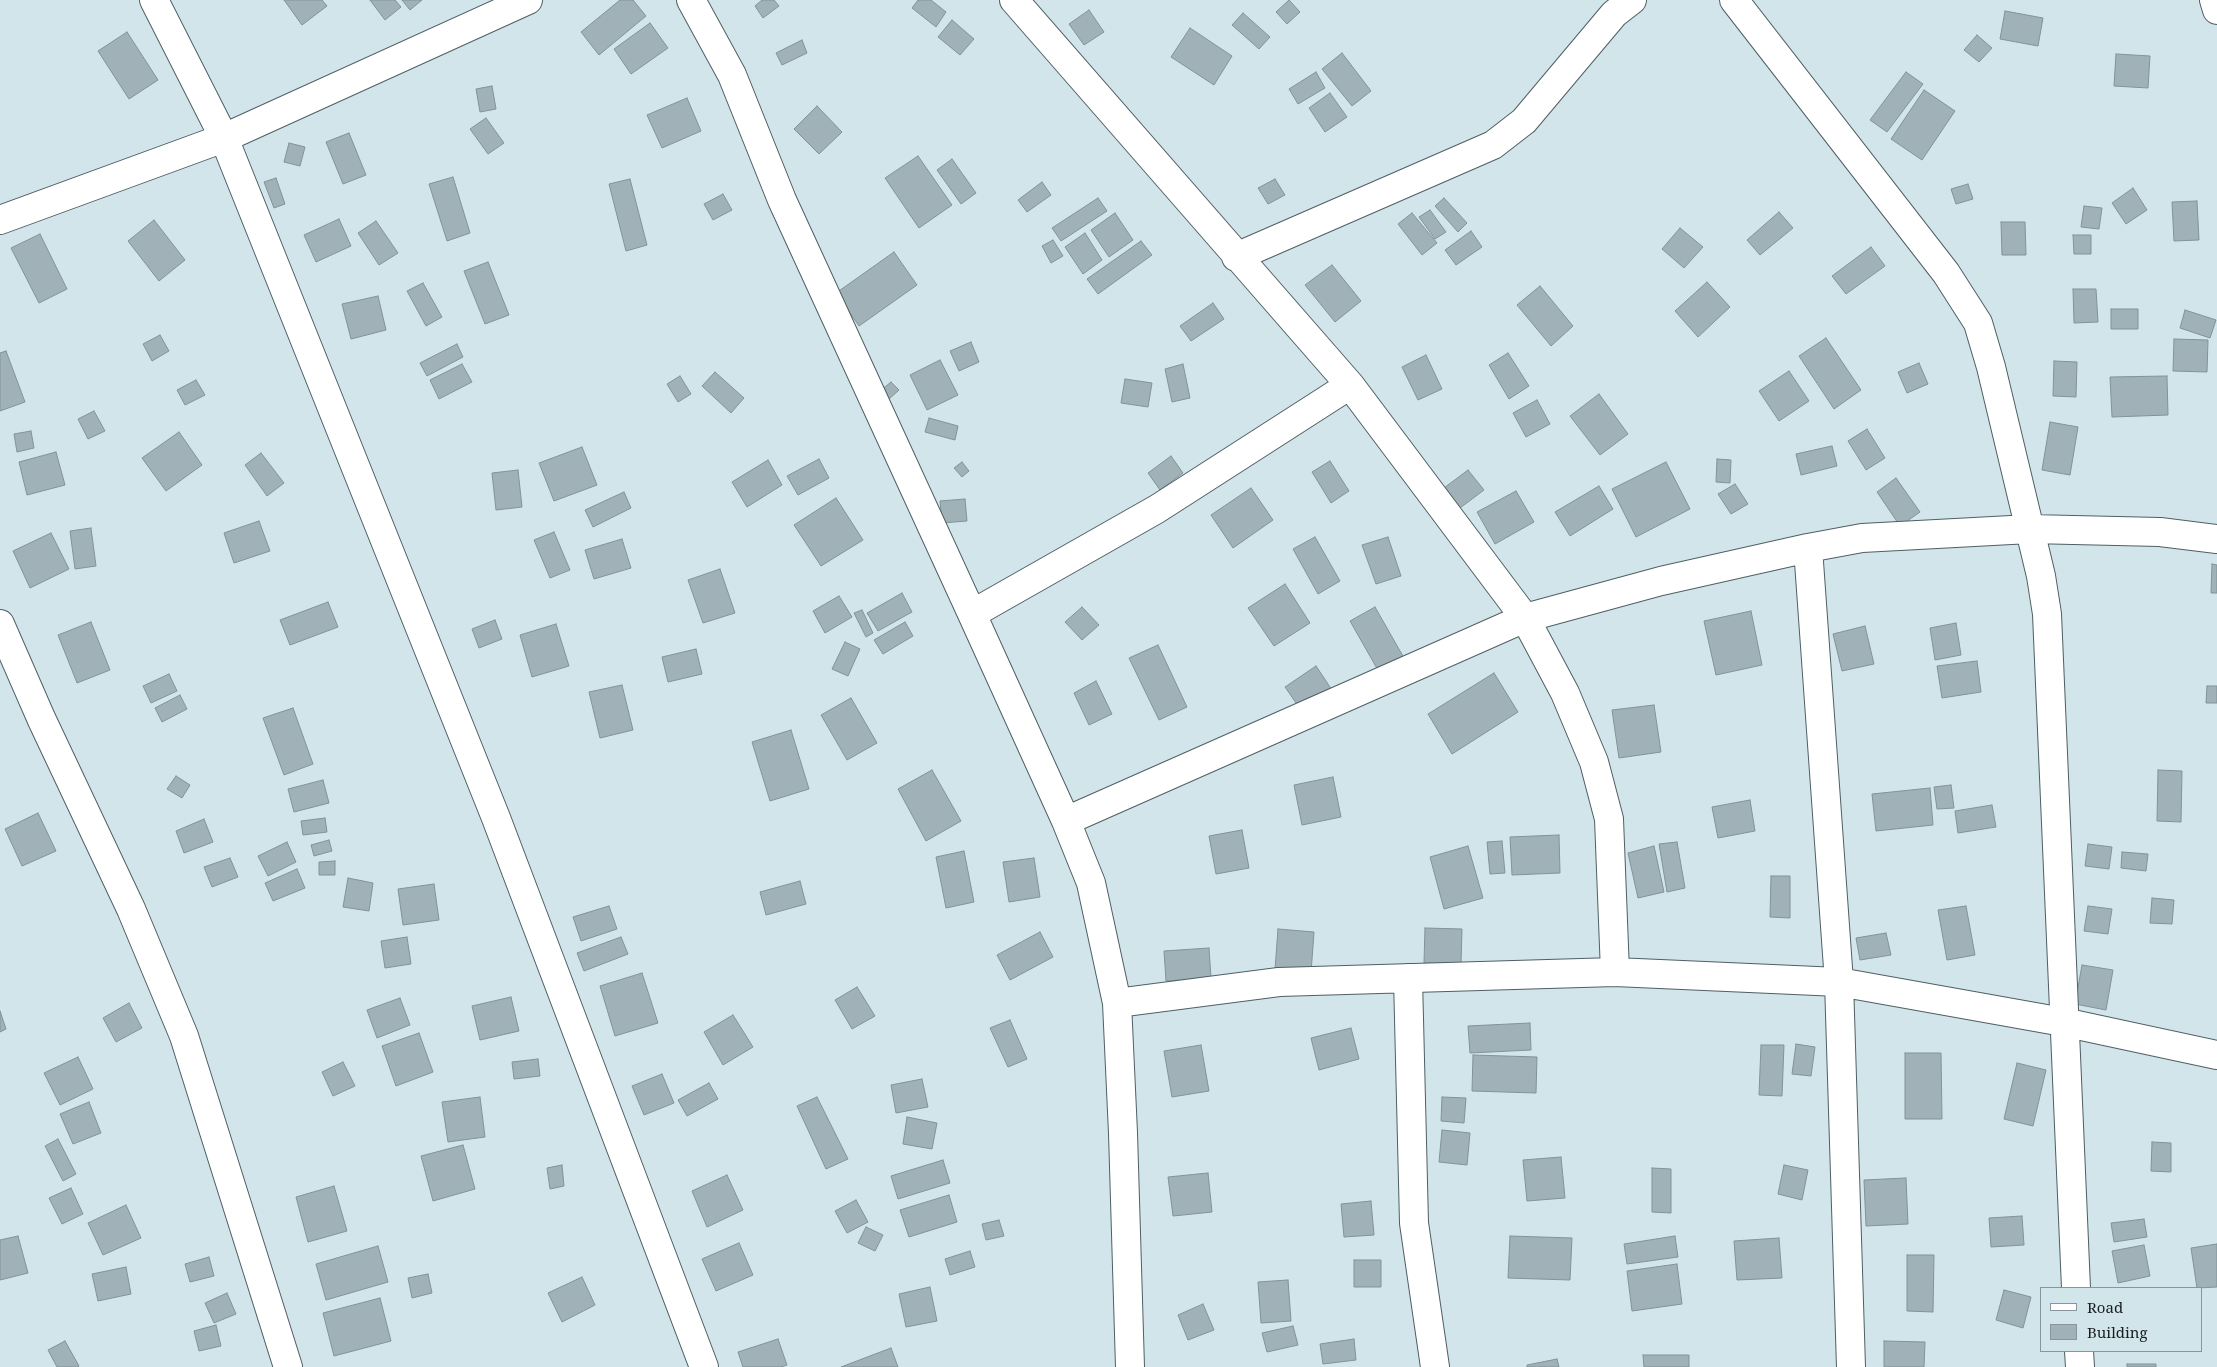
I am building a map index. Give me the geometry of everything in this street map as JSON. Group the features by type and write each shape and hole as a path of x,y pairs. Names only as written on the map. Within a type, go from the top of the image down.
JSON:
{"street":[{"path":"154,0 224,138 496,818 704,1367"},
{"path":"691,0 732,75 782,200 1066,821 1090,883 1117,1002 1124,1133 1130,1367"},
{"path":"1014,0 1350,385 1525,618 1564,694 1594,762 1609,818 1614,972"},
{"path":"1236,256 1493,145 1524,121 1614,14 1632,0"},
{"path":"1734,0 1946,273 1978,323 1991,367 2041,576 2047,614 2063,1022 2076,1287"},
{"path":"2214,0 2217,10"},
{"path":"0,220 224,138 519,2"},
{"path":"972,614 1157,509 1350,385"},
{"path":"1066,821 1525,618 1661,581 1808,548 1862,538 2030,529 2160,532 2217,539"},
{"path":"1808,548 1839,982 1851,1367"},
{"path":"0,624 41,718 131,909 184,1036 288,1367"},
{"path":"1117,1002 1278,982 1614,972 1839,982 2063,1022 2217,1055"},
{"path":"1408,978 1414,1223 1435,1367"},
{"path":"2079,1352 2080,1367"}],"building":[{"path":"284,0 322,0 327,6 302,25"},
{"path":"370,0 395,0 401,7 385,20"},
{"path":"402,0 422,0 410,10"},
{"path":"620,0 633,0 646,16 599,55 581,32"},
{"path":"762,0 774,0 779,6 763,18 755,6"},
{"path":"918,0 931,0 946,12 936,27 912,8"},
{"path":"1289,0 1300,12 1287,24 1276,12"},
{"path":"1089,10 1104,32 1084,45 1069,24"},
{"path":"2005,11 2043,18 2038,46 2000,39"},
{"path":"1243,13 1270,37 1259,49 1232,25"},
{"path":"952,20 974,39 960,55 938,37"},
{"path":"650,23 668,48 631,74 614,49"},
{"path":"1190,28 1232,56 1214,85 1171,57"},
{"path":"127,32 158,80 129,99 98,51"},
{"path":"1977,35 1992,48 1979,62 1964,50"},
{"path":"802,40 807,53 782,65 776,53"},
{"path":"1342,53 1371,91 1352,106 1322,69"},
{"path":"2116,54 2150,56 2148,88 2114,86"},
{"path":"1316,72 1325,88 1298,104 1289,89"},
{"path":"1906,72 1923,84 1887,132 1870,120"},
{"path":"492,86 496,109 480,112 476,89"},
{"path":"1924,90 1955,111 1922,160 1891,139"},
{"path":"1330,93 1347,117 1325,132 1309,108"},
{"path":"687,98 701,131 662,148 647,115"},
{"path":"817,106 842,132 819,154 794,129"},
{"path":"486,118 504,143 488,154 470,129"},
{"path":"349,133 366,175 343,184 326,142"},
{"path":"289,143 305,147 300,166 284,162"},
{"path":"918,156 952,205 919,228 885,178"},
{"path":"952,159 976,193 961,204 937,170"},
{"path":"453,177 470,233 447,241 429,184"},
{"path":"276,178 285,204 274,208 264,182"},
{"path":"630,179 647,245 626,251 609,184"},
{"path":"1275,179 1285,195 1268,204 1258,188"},
{"path":"1042,182 1051,195 1027,212 1018,200"},
{"path":"1968,184 1973,199 1956,204 1951,189"},
{"path":"2133,188 2147,210 2126,224 2112,203"},
{"path":"723,194 732,210 713,220 704,204"},
{"path":"1098,198 1107,211 1061,241 1052,228"},
{"path":"1444,198 1467,223 1458,232 1435,206"},
{"path":"2197,201 2199,240 2174,241 2172,202"},
{"path":"2084,206 2102,208 2099,229 2081,227"},
{"path":"1430,210 1446,232 1435,239 1419,217"},
{"path":"1779,212 1793,228 1760,255 1747,240"},
{"path":"1115,213 1133,240 1109,257 1091,230"},
{"path":"1412,213 1437,243 1422,255 1398,224"},
{"path":"339,219 351,246 316,262 304,235"},
{"path":"154,220 185,260 159,281 128,241"},
{"path":"376,221 398,253 379,265 358,233"},
{"path":"2001,222 2025,222 2026,255 2002,255"},
{"path":"1680,228 1703,247 1684,268 1662,249"},
{"path":"1471,231 1482,247 1456,265 1445,250"},
{"path":"1085,233 1102,260 1083,274 1065,247"},
{"path":"40,234 67,289 39,303 11,248"},
{"path":"2073,235 2091,235 2091,254 2074,254"},
{"path":"1053,240 1063,256 1051,263 1042,246"},
{"path":"1141,241 1152,255 1098,294 1087,279"},
{"path":"1871,247 1885,266 1846,294 1832,276"},
{"path":"894,252 917,285 859,326 836,293"},
{"path":"488,262 509,315 485,324 464,271"},
{"path":"1332,265 1361,301 1335,322 1305,285"},
{"path":"1707,282 1730,307 1698,337 1675,311"},
{"path":"423,283 442,317 426,326 407,291"},
{"path":"1540,286 1573,326 1551,346 1517,305"},
{"path":"2073,289 2096,289 2098,322 2074,323"},
{"path":"378,296 386,330 351,339 342,304"},
{"path":"1213,303 1224,319 1191,341 1180,326"},
{"path":"2111,309 2138,309 2138,329 2111,329"},
{"path":"2185,310 2216,320 2210,338 2180,328"},
{"path":"160,335 169,351 152,361 143,344"},
{"path":"1826,338 1861,390 1834,409 1799,356"},
{"path":"2174,339 2208,340 2207,372 2173,371"},
{"path":"971,342 979,362 959,371 950,351"},
{"path":"457,344 463,357 427,376 420,363"},
{"path":"6,351 25,402 0,411 0,353"},
{"path":"1508,353 1529,386 1509,399 1489,365"},
{"path":"1426,355 1442,389 1418,400 1402,367"},
{"path":"940,360 958,395 927,410 910,375"},
{"path":"2054,361 2077,362 2076,397 2053,396"},
{"path":"1919,363 1928,384 1907,393 1898,372"},
{"path":"462,364 472,382 439,399 430,380"},
{"path":"1183,364 1190,398 1172,402 1165,369"},
{"path":"1789,371 1809,401 1779,421 1759,391"},
{"path":"715,372 744,398 731,413 702,386"},
{"path":"680,376 691,394 678,402 667,384"},
{"path":"2167,376 2168,415 2112,417 2110,377"},
{"path":"1125,379 1152,383 1148,407 1121,403"},
{"path":"196,380 205,395 185,405 177,390"},
{"path":"891,382 899,390 888,400 880,391"},
{"path":"1599,394 1628,434 1600,455 1570,416"},
{"path":"1537,400 1550,424 1526,437 1513,413"},
{"path":"94,411 105,431 88,439 78,419"},
{"path":"929,418 958,426 955,440 925,432"},
{"path":"2050,422 2078,427 2070,475 2042,470"},
{"path":"1867,429 1885,458 1866,470 1848,441"},
{"path":"31,431 34,448 17,452 14,434"},
{"path":"179,432 202,465 166,491 142,458"},
{"path":"1832,446 1837,466 1801,475 1796,454"},
{"path":"582,447 597,485 554,501 539,463"},
{"path":"56,452 65,485 27,495 19,462"},
{"path":"261,453 284,483 267,496 245,465"},
{"path":"1171,456 1183,473 1160,490 1148,473"},
{"path":"819,459 829,478 798,495 787,476"},
{"path":"1717,459 1731,460 1730,483 1716,482"},
{"path":"768,460 782,485 747,507 732,482"},
{"path":"1330,461 1349,491 1331,503 1312,472"},
{"path":"962,462 969,471 962,477 954,468"},
{"path":"1666,462 1690,509 1636,537 1612,489"},
{"path":"518,470 522,507 496,510 492,473"},
{"path":"1468,470 1484,490 1456,511 1440,491"},
{"path":"1896,478 1920,512 1900,526 1877,492"},
{"path":"1735,484 1748,504 1731,514 1718,494"},
{"path":"1599,486 1613,509 1570,536 1555,512"},
{"path":"1251,488 1273,520 1233,548 1211,515"},
{"path":"1516,491 1534,522 1495,544 1477,512"},
{"path":"624,492 631,508 593,527 585,510"},
{"path":"836,498 863,540 821,566 794,525"},
{"path":"965,499 967,521 942,523 940,501"},
{"path":"259,521 270,551 234,563 224,533"},
{"path":"91,528 96,566 75,569 70,531"},
{"path":"554,532 570,570 550,578 534,540"},
{"path":"51,533 69,569 30,588 13,551"},
{"path":"1315,537 1340,581 1318,594 1293,549"},
{"path":"1388,537 1401,576 1376,584 1362,545"},
{"path":"622,539 631,568 594,579 585,550"},
{"path":"2212,564 2217,565 2217,593 2211,593"},
{"path":"720,569 735,613 703,623 688,580"},
{"path":"1285,584 1310,623 1274,646 1248,608"},
{"path":"902,593 912,612 878,631 867,613"},
{"path":"839,596 852,617 825,633 813,611"},
{"path":"328,602 338,627 290,645 280,620"},
{"path":"1082,607 1099,625 1082,640 1065,622"},
{"path":"1375,607 1404,658 1379,672 1350,621"},
{"path":"862,610 873,633 866,637 854,613"},
{"path":"1751,611 1762,665 1716,675 1704,621"},
{"path":"495,620 502,639 479,648 472,629"},
{"path":"91,622 110,670 77,683 58,635"},
{"path":"905,622 913,636 883,654 874,640"},
{"path":"1956,623 1961,655 1935,660 1930,628"},
{"path":"556,624 569,666 532,677 520,635"},
{"path":"1865,626 1874,664 1842,671 1833,634"},
{"path":"845,642 860,649 848,676 832,669"},
{"path":"1158,645 1187,707 1159,720 1129,658"},
{"path":"696,649 702,674 668,682 662,657"},
{"path":"1977,661 1981,692 1942,698 1937,666"},
{"path":"1316,666 1334,693 1303,713 1285,687"},
{"path":"1494,673 1518,712 1452,754 1428,714"},
{"path":"169,674 177,691 151,703 143,686"},
{"path":"1096,681 1112,714 1089,725 1074,693"},
{"path":"622,685 633,730 600,738 589,692"},
{"path":"2207,686 2217,686 2217,703 2206,703"},
{"path":"180,695 187,709 162,722 155,708"},
{"path":"851,698 877,743 847,760 821,715"},
{"path":"1654,705 1661,752 1619,758 1612,710"},
{"path":"293,708 313,764 284,775 263,718"},
{"path":"791,730 809,789 770,801 752,742"},
{"path":"932,770 961,821 926,841 898,789"},
{"path":"2158,770 2182,771 2181,822 2157,821"},
{"path":"176,776 190,785 182,798 167,789"},
{"path":"1333,777 1341,817 1302,825 1294,785"},
{"path":"323,780 329,803 294,812 288,789"},
{"path":"1951,785 1954,808 1937,809 1934,787"},
{"path":"1930,788 1933,825 1876,831 1872,794"},
{"path":"1750,800 1755,831 1718,838 1712,807"},
{"path":"1992,805 1996,827 1958,833 1955,811"},
{"path":"38,813 56,851 22,866 5,829"},
{"path":"325,818 327,832 303,835 301,821"},
{"path":"204,819 213,842 184,853 176,831"},
{"path":"1242,830 1249,868 1216,874 1209,836"},
{"path":"1559,835 1560,873 1512,875 1510,837"},
{"path":"329,840 332,851 314,856 311,845"},
{"path":"1502,841 1505,873 1490,874 1487,842"},
{"path":"287,842 296,862 268,876 258,856"},
{"path":"1677,842 1685,888 1667,892 1659,844"},
{"path":"2088,844 2112,847 2109,869 2085,866"},
{"path":"1468,846 1483,898 1444,909 1430,857"},
{"path":"1654,846 1664,892 1638,898 1628,853"},
{"path":"964,851 974,902 946,908 936,857"},
{"path":"2122,852 2148,854 2146,871 2121,868"},
{"path":"230,858 238,877 212,887 204,867"},
{"path":"1034,858 1040,897 1009,902 1003,862"},
{"path":"335,861 335,875 319,875 319,862"},
{"path":"297,869 305,888 273,901 265,883"},
{"path":"1771,876 1790,876 1790,918 1770,917"},
{"path":"348,878 373,883 369,911 343,907"},
{"path":"800,881 806,904 766,915 760,892"},
{"path":"434,884 439,920 403,925 398,889"},
{"path":"2152,898 2174,900 2172,924 2150,923"},
{"path":"609,906 617,929 581,941 573,917"},
{"path":"1966,906 1975,955 1947,960 1938,910"},
{"path":"2088,906 2112,909 2108,934 2084,931"},
{"path":"1425,928 1462,929 1461,964 1424,963"},
{"path":"1278,929 1314,932 1311,973 1275,970"},
{"path":"1040,932 1053,957 1010,980 997,955"},
{"path":"1886,933 1891,955 1860,960 1856,938"},
{"path":"407,937 411,964 385,968 381,941"},
{"path":"621,937 628,954 584,971 577,953"},
{"path":"1209,948 1211,978 1166,981 1164,951"},
{"path":"2082,965 2113,970 2106,1010 2075,1004"},
{"path":"642,973 658,1023 615,1036 600,986"},
{"path":"857,987 875,1016 852,1029 835,1000"},
{"path":"511,997 519,1031 480,1040 472,1006"},
{"path":"400,998 410,1025 377,1038 367,1010"},
{"path":"129,1003 142,1028 116,1042 103,1018"},
{"path":"0,1011 6,1029 0,1032"},
{"path":"733,1015 753,1047 723,1065 704,1032"},
{"path":"1010,1020 1027,1059 1008,1067 990,1028"},
{"path":"1530,1023 1531,1050 1470,1053 1468,1026"},
{"path":"1351,1028 1359,1059 1319,1070 1311,1038"},
{"path":"419,1033 433,1072 396,1086 382,1046"},
{"path":"1796,1044 1815,1047 1811,1076 1792,1074"},
{"path":"1201,1045 1209,1091 1172,1097 1164,1051"},
{"path":"1761,1045 1784,1045 1782,1096 1759,1095"},
{"path":"1905,1053 1941,1053 1942,1119 1905,1119"},
{"path":"1473,1055 1537,1057 1536,1093 1472,1091"},
{"path":"78,1057 93,1089 60,1105 44,1073"},
{"path":"538,1059 540,1076 514,1079 512,1062"},
{"path":"343,1062 355,1086 333,1096 322,1072"},
{"path":"2017,1063 2046,1070 2033,1126 2004,1119"},
{"path":"662,1074 674,1103 644,1115 632,1086"},
{"path":"922,1079 928,1107 896,1113 891,1085"},
{"path":"709,1083 718,1099 687,1116 678,1100"},
{"path":"480,1097 485,1137 448,1142 442,1102"},
{"path":"817,1097 848,1159 826,1169 797,1106"},
{"path":"1442,1097 1466,1098 1464,1123 1441,1121"},
{"path":"89,1102 101,1133 73,1144 60,1114"},
{"path":"907,1117 937,1123 932,1149 903,1144"},
{"path":"1442,1130 1470,1133 1467,1165 1439,1162"},
{"path":"58,1139 76,1174 63,1181 45,1146"},
{"path":"2152,1142 2171,1143 2171,1172 2151,1171"},
{"path":"463,1145 475,1189 433,1201 421,1156"},
{"path":"1561,1157 1565,1198 1527,1201 1523,1160"},
{"path":"943,1160 950,1183 898,1199 891,1176"},
{"path":"562,1165 564,1186 550,1189 547,1168"},
{"path":"1784,1165 1808,1170 1802,1200 1778,1194"},
{"path":"1652,1168 1671,1169 1671,1213 1652,1212"},
{"path":"1208,1173 1212,1212 1173,1216 1168,1177"},
{"path":"727,1175 743,1210 707,1227 692,1191"},
{"path":"1906,1178 1908,1224 1866,1226 1864,1180"},
{"path":"334,1186 347,1231 308,1242 296,1197"},
{"path":"71,1188 83,1214 62,1224 49,1198"},
{"path":"949,1195 957,1222 909,1237 900,1210"},
{"path":"856,1200 868,1222 847,1233 835,1211"},
{"path":"1371,1201 1374,1235 1344,1237 1341,1204"},
{"path":"126,1205 141,1238 103,1255 88,1223"},
{"path":"2022,1216 2024,1245 1991,1247 1989,1218"},
{"path":"2144,1219 2147,1237 2114,1242 2111,1223"},
{"path":"999,1220 1004,1236 986,1240 982,1224"},
{"path":"866,1227 883,1235 875,1251 858,1243"},
{"path":"18,1236 28,1273 0,1280 0,1240"},
{"path":"1510,1236 1572,1238 1570,1280 1508,1278"},
{"path":"1675,1236 1678,1257 1627,1264 1624,1244"},
{"path":"1779,1238 1782,1278 1737,1280 1734,1241"},
{"path":"739,1243 753,1275 716,1291 702,1259"},
{"path":"2217,1244 2217,1287 2197,1287 2191,1248"},
{"path":"2144,1245 2150,1276 2118,1283 2112,1251"},
{"path":"378,1246 388,1282 326,1300 316,1264"},
{"path":"970,1251 975,1267 950,1275 945,1259"},
{"path":"1907,1255 1934,1255 1933,1312 1907,1311"},
{"path":"209,1257 214,1276 190,1282 185,1264"},
{"path":"1354,1260 1381,1260 1381,1287 1354,1287"},
{"path":"1677,1264 1682,1304 1632,1311 1627,1271"},
{"path":"126,1267 131,1294 98,1301 92,1274"},
{"path":"428,1274 432,1293 412,1298 408,1278"},
{"path":"582,1277 595,1305 562,1322 548,1293"},
{"path":"1288,1280 1291,1321 1261,1323 1258,1282"},
{"path":"930,1287 937,1321 906,1327 899,1294"},
{"path":"2004,1290 2031,1297 2023,1328 1996,1320"},
{"path":"227,1293 236,1314 214,1323 205,1303"},
{"path":"380,1298 391,1341 334,1356 323,1313"},
{"path":"1203,1304 1214,1330 1188,1340 1178,1315"},
{"path":"216,1325 221,1346 199,1351 194,1331"},
{"path":"1293,1326 1298,1345 1267,1352 1262,1333"},
{"path":"778,1339 787,1365 781,1367 743,1367 738,1352"},
{"path":"1354,1339 1356,1360 1323,1364 1320,1344"},
{"path":"65,1341 78,1367 57,1367 48,1350"},
{"path":"1884,1341 1925,1342 1924,1367 1884,1367"},
{"path":"891,1348 898,1367 841,1367"},
{"path":"1643,1355 1689,1355 1689,1367 1644,1367"},
{"path":"1557,1359 1559,1367 1527,1367 1527,1365"},
{"path":"2127,1364 2156,1364 2156,1367 2127,1367"}]}
